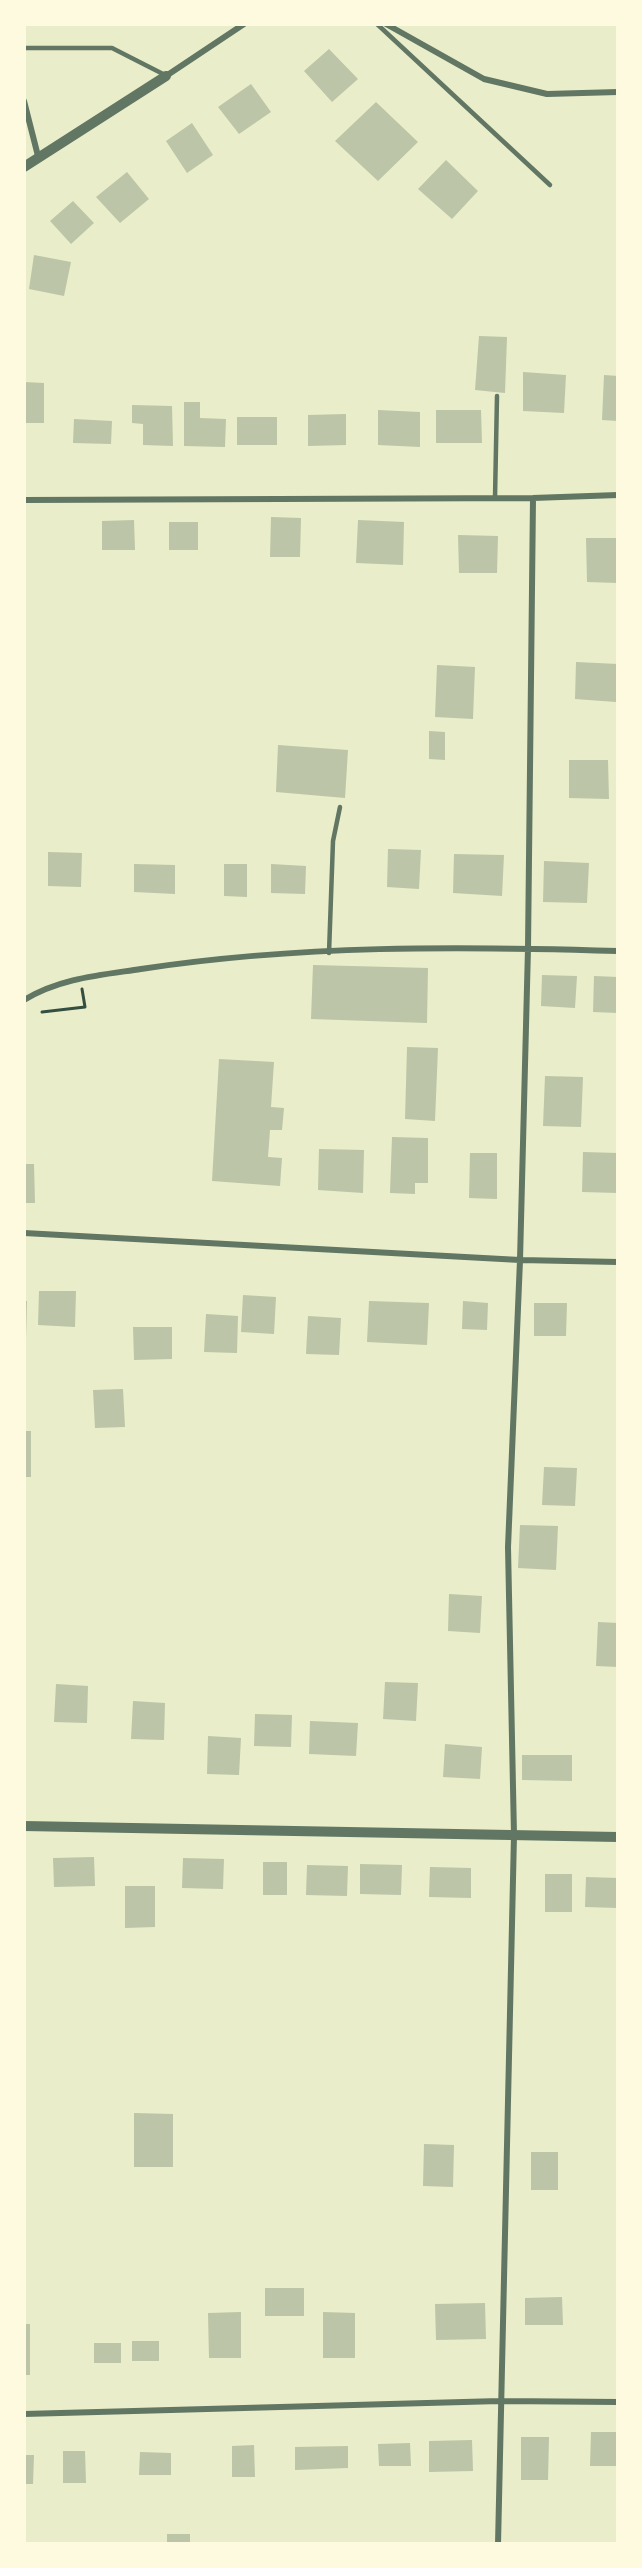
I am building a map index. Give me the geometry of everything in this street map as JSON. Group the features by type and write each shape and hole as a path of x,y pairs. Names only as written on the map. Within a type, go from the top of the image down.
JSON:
{"street":[{"path":"24,167 244,24"},
{"path":"386,24 484,79 548,94 618,92"},
{"path":"24,101 38,156"},
{"path":"24,500 533,498 618,495"},
{"path":"498,2544 514,1835 508,1547 520,1260 528,948 533,498"},
{"path":"24,1000 45,987 80,978 207,959 329,953 528,948 618,951"},
{"path":"24,1233 520,1260 618,1262"},
{"path":"24,1826 618,1836"},
{"path":"24,2414 500,2401 618,2402"}],"lane":[{"path":"377,24 550,185"},
{"path":"24,48 112,48 166,76"},
{"path":"495,498 497,396"},
{"path":"329,953 333,841 340,807"}],"path":[{"path":"42,1012 85,1007 80,978"}],"building":[{"path":"329,49 358,79 332,102 304,71"},
{"path":"251,84 271,112 239,134 218,107"},
{"path":"376,102 418,142 378,181 335,141"},
{"path":"192,123 213,155 187,173 166,141"},
{"path":"446,160 478,191 452,219 418,189"},
{"path":"127,172 149,199 120,223 96,197"},
{"path":"73,201 94,223 71,244 50,221"},
{"path":"34,255 71,262 64,296 29,289"},
{"path":"479,336 507,337 505,393 475,390"},
{"path":"523,372 566,375 564,413 523,411"},
{"path":"604,375 618,376 618,421 602,420"},
{"path":"24,382 44,383 44,423 24,423"},
{"path":"184,402 200,402 200,418 226,419 225,447 184,446"},
{"path":"132,405 172,406 173,446 143,445 143,424 132,423"},
{"path":"378,410 420,412 420,447 378,445"},
{"path":"436,410 481,410 482,443 436,443"},
{"path":"346,414 346,445 308,446 308,415"},
{"path":"237,417 277,417 277,445 237,445"},
{"path":"74,419 112,421 111,444 73,443"},
{"path":"271,517 301,518 300,557 270,557"},
{"path":"134,520 135,550 102,550 102,521"},
{"path":"358,520 404,522 403,565 356,563"},
{"path":"169,522 198,522 198,550 169,550"},
{"path":"458,535 498,536 497,573 459,573"},
{"path":"586,538 618,538 618,583 587,582"},
{"path":"576,662 618,664 616,702 575,699"},
{"path":"437,665 475,667 473,719 435,717"},
{"path":"429,731 445,732 445,760 429,759"},
{"path":"278,745 348,750 345,798 276,792"},
{"path":"569,760 608,760 609,799 569,798"},
{"path":"388,849 421,850 419,889 387,887"},
{"path":"48,852 82,853 81,887 48,886"},
{"path":"454,854 504,855 502,896 453,893"},
{"path":"544,861 589,863 587,903 543,902"},
{"path":"134,864 175,865 175,894 134,892"},
{"path":"224,864 247,864 247,897 224,896"},
{"path":"271,864 306,866 305,894 271,893"},
{"path":"313,965 428,968 427,1023 311,1019"},
{"path":"542,975 577,976 575,1008 541,1006"},
{"path":"594,976 618,977 618,1013 593,1012"},
{"path":"407,1047 438,1048 435,1121 405,1119"},
{"path":"219,1059 274,1062 271,1107 284,1108 282,1130 270,1130 268,1157 282,1158 280,1186 212,1181"},
{"path":"545,1076 583,1077 581,1127 543,1126"},
{"path":"392,1137 428,1138 428,1183 415,1183 415,1194 390,1193"},
{"path":"319,1149 364,1150 363,1193 318,1190"},
{"path":"583,1152 618,1153 618,1193 582,1192"},
{"path":"470,1153 497,1153 497,1199 469,1198"},
{"path":"24,1164 34,1164 35,1203 24,1203"},
{"path":"39,1291 76,1291 75,1327 38,1325"},
{"path":"243,1295 276,1297 274,1334 241,1332"},
{"path":"24,1301 27,1301 26,1339 24,1339"},
{"path":"369,1301 429,1303 427,1345 367,1342"},
{"path":"463,1301 488,1303 487,1330 462,1329"},
{"path":"534,1303 567,1303 566,1336 534,1336"},
{"path":"206,1314 238,1316 237,1353 204,1352"},
{"path":"308,1316 341,1318 339,1355 306,1354"},
{"path":"133,1327 172,1327 172,1359 134,1360"},
{"path":"123,1389 125,1427 95,1428 93,1390"},
{"path":"24,1431 31,1431 31,1477 24,1477"},
{"path":"544,1467 577,1468 575,1506 542,1505"},
{"path":"520,1525 558,1526 556,1570 518,1568"},
{"path":"449,1594 482,1596 480,1633 448,1631"},
{"path":"598,1622 618,1623 618,1667 596,1666"},
{"path":"385,1682 418,1683 416,1721 383,1719"},
{"path":"56,1684 88,1686 87,1723 54,1722"},
{"path":"133,1701 165,1703 164,1740 131,1739"},
{"path":"255,1714 292,1715 291,1747 254,1746"},
{"path":"310,1721 358,1723 356,1756 309,1754"},
{"path":"208,1736 241,1738 239,1775 207,1774"},
{"path":"445,1744 482,1747 480,1779 443,1777"},
{"path":"522,1755 572,1755 572,1781 522,1780"},
{"path":"94,1857 95,1886 54,1887 53,1858"},
{"path":"183,1858 224,1859 223,1889 182,1888"},
{"path":"263,1862 287,1862 287,1895 263,1895"},
{"path":"360,1864 402,1865 401,1895 360,1894"},
{"path":"307,1865 348,1866 347,1896 306,1895"},
{"path":"430,1867 471,1868 471,1898 429,1897"},
{"path":"545,1874 572,1874 572,1912 545,1912"},
{"path":"586,1877 618,1878 618,1908 585,1907"},
{"path":"125,1886 155,1886 155,1927 125,1928"},
{"path":"134,2113 173,2114 173,2167 134,2167"},
{"path":"24,2119 26,2119 26,2160 24,2160"},
{"path":"424,2144 454,2145 453,2187 423,2186"},
{"path":"531,2152 558,2152 558,2190 531,2190"},
{"path":"265,2288 304,2288 304,2316 265,2316"},
{"path":"562,2297 563,2325 525,2325 525,2298"},
{"path":"485,2303 486,2339 436,2340 435,2304"},
{"path":"241,2312 241,2358 209,2358 208,2313"},
{"path":"323,2312 355,2313 355,2358 323,2358"},
{"path":"24,2324 30,2324 30,2375 24,2375"},
{"path":"132,2341 159,2341 159,2361 132,2361"},
{"path":"94,2343 121,2343 121,2363 94,2363"},
{"path":"591,2432 618,2432 618,2466 590,2466"},
{"path":"521,2437 549,2437 548,2480 521,2480"},
{"path":"472,2440 473,2471 429,2472 429,2441"},
{"path":"410,2443 411,2466 379,2466 378,2444"},
{"path":"254,2445 255,2477 232,2477 232,2446"},
{"path":"348,2446 348,2468 295,2470 295,2447"},
{"path":"63,2451 85,2451 86,2483 63,2483"},
{"path":"140,2452 171,2453 171,2475 139,2475"},
{"path":"24,2455 34,2455 33,2484 24,2484"},
{"path":"167,2534 190,2534 190,2544 167,2544"}]}
